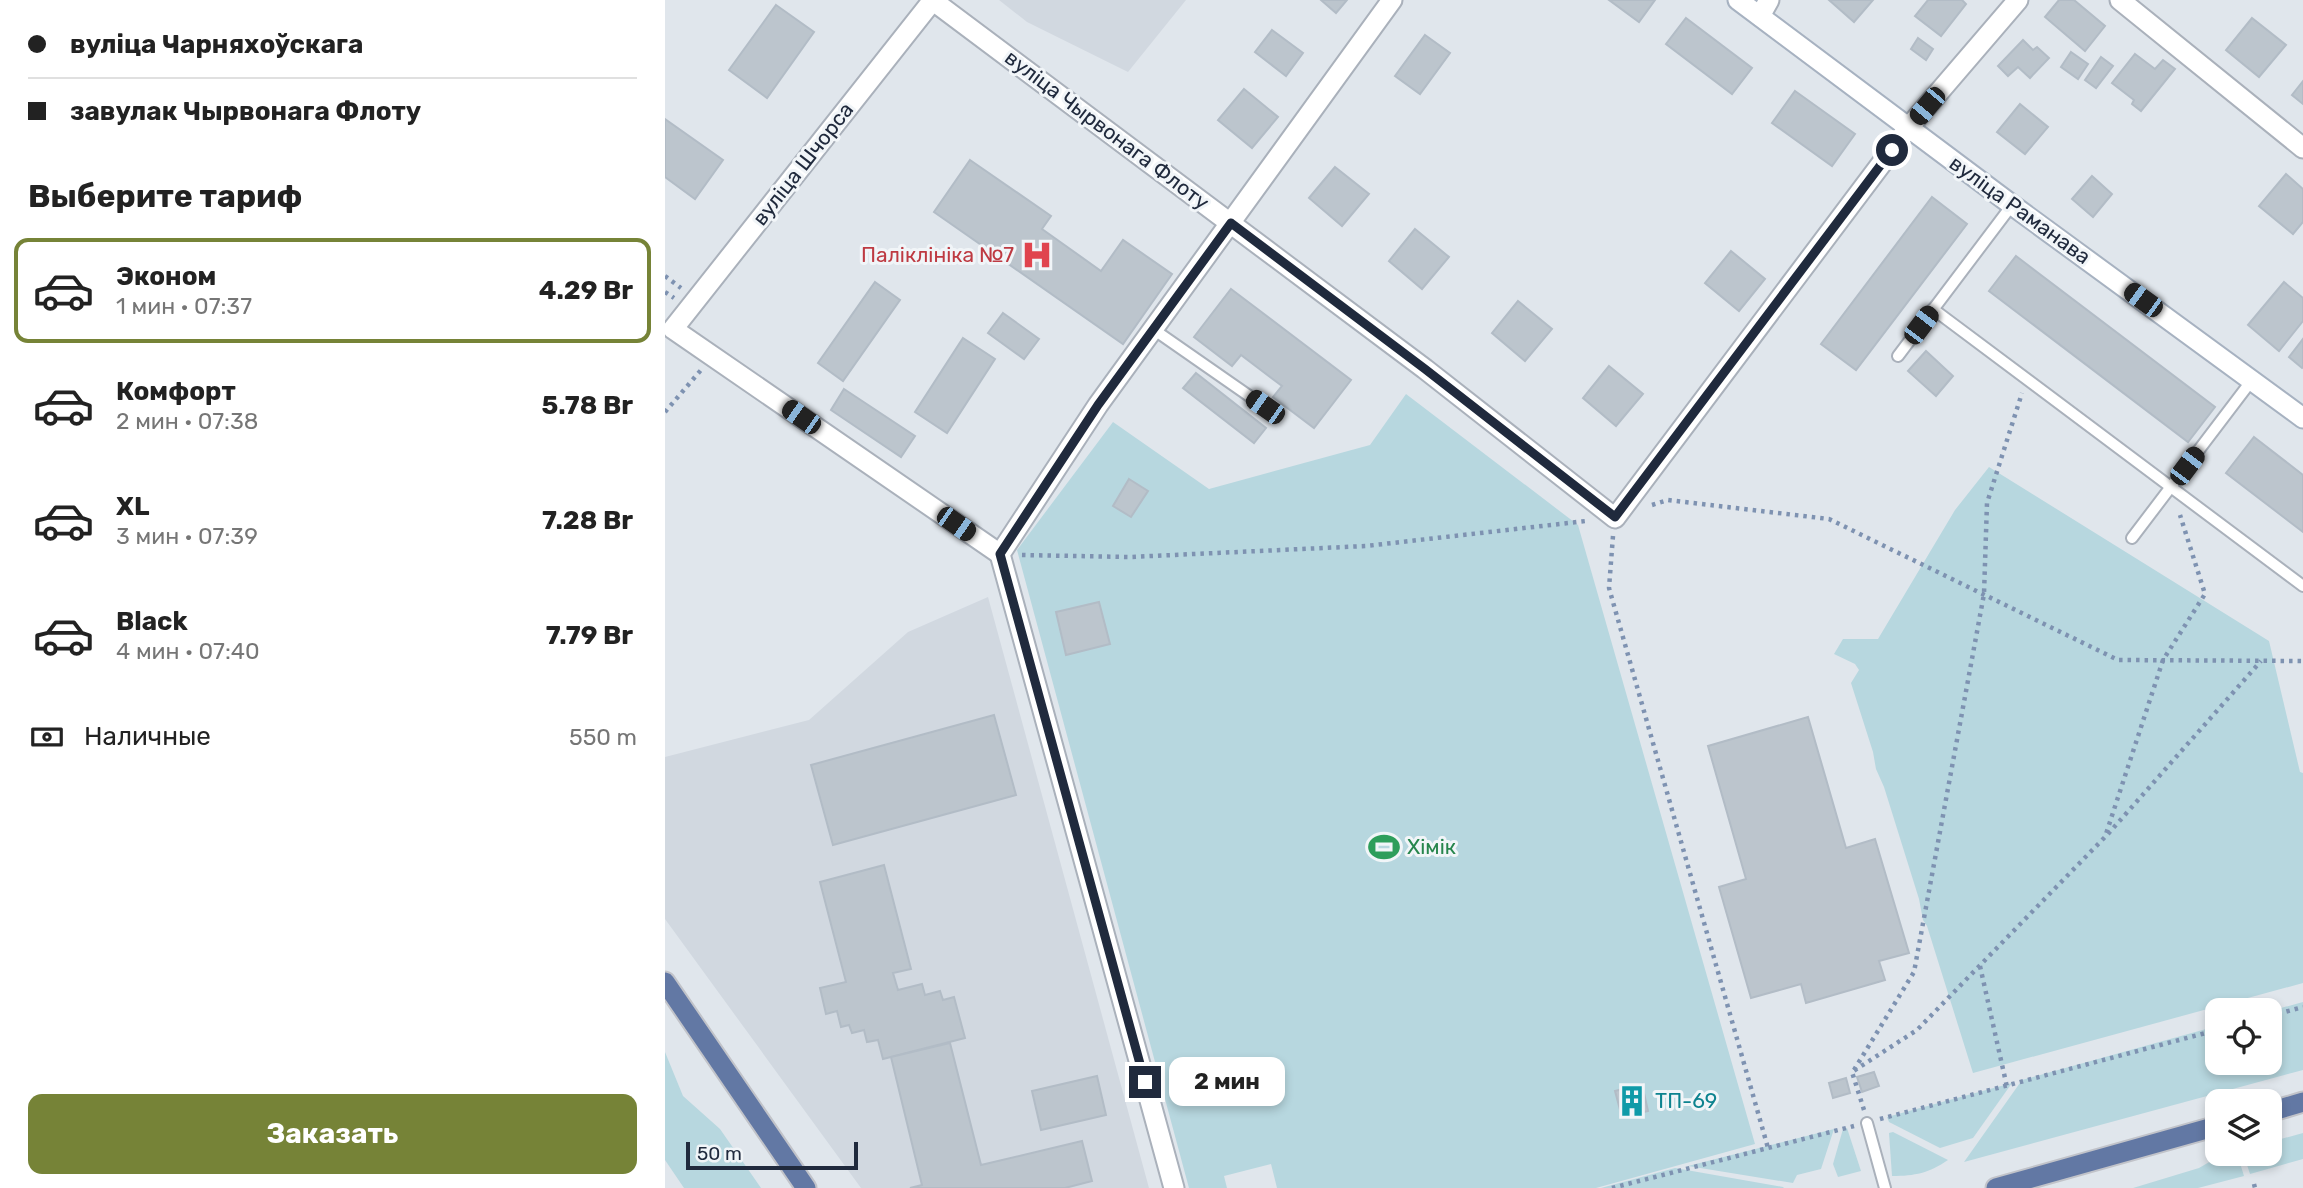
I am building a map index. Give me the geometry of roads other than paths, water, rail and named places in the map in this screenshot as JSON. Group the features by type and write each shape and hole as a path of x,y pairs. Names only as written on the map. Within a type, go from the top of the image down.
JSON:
{"main road":[{"path":"665,982 806,1188"},
{"path":"2282,1108 2303,1102"},
{"path":"1996,1188 2205,1129"}],"street":[{"name":"вуліца Чырвонага Флоту","path":"933,0 1425,369 1615,517 1909,127"},
{"name":"вуліца Шчорса","path":"668,330 933,0"},
{"path":"1000,554 1098,405 1392,0"},
{"name":"вуліца Раманава","path":"1738,0 1764,8 1909,127 2303,418"},
{"path":"1909,127 2018,0"},
{"path":"2120,0 2303,148"},
{"path":"668,330 713,356 1000,554 1174,1188"}],"lane":[{"path":"1898,356 2012,205"},
{"path":"1933,309 2303,586"},
{"path":"1153,329 1265,407"},
{"path":"2132,538 2252,380"},
{"path":"1867,1123 1885,1188"}],"place":[{"name":"Паліклініка №7","path":"1037,255"},
{"name":"Хімік","path":"1384,847"},
{"name":"ТП-69","path":"1632,1101"}]}
